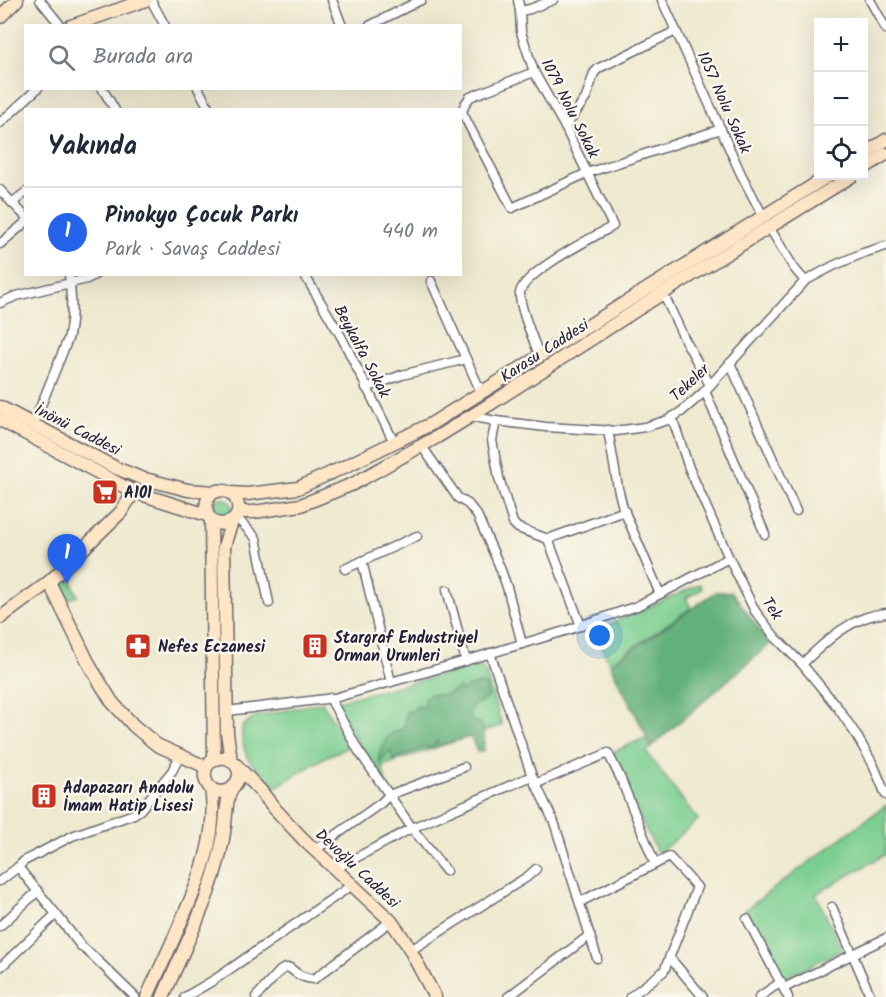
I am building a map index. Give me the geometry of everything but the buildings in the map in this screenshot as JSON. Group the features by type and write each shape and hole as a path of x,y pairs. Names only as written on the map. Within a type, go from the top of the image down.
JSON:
{"main road":[{"path":"0,17 16,0"},
{"path":"77,24 144,1"},
{"path":"868,151 886,140"},
{"path":"868,165 886,154"},
{"name":"Karasu Caddesi","path":"235,517 301,505 353,484 421,445 469,417 663,292 822,180"},
{"name":"Karasu Caddesi","path":"230,493 247,494 298,488 431,424 539,355 766,221 844,180"},
{"name":"İnönü Caddesi","path":"0,407 116,468 141,478 188,490 215,492"},
{"name":"İnönü Caddesi","path":"0,420 134,492"},
{"path":"147,997 199,880 209,847 213,803 211,788 204,773 210,763 209,517 206,510 207,500 215,492 225,491 237,501 235,517 224,547 227,733 233,762 239,774 228,803 224,840 212,884 162,997"},
{"path":"0,618 49,582 121,512 134,492 209,517 221,524 235,517"},
{"path":"49,582 91,668 112,702 134,726 157,745 180,756 210,763 220,758 233,762"},
{"name":"Devoğlu Caddesi","path":"233,762 315,850 391,921 411,950 435,997"},
{"path":"211,788 221,792 234,787 248,788 268,800"}],"street":[{"path":"40,0 59,24"},
{"path":"332,0 341,24"},
{"path":"373,24 421,0"},
{"name":"1079 Nolu Sokak","path":"518,0 521,32 534,72 566,127 613,226 540,269 523,285 520,292 521,300 539,355"},
{"path":"520,11 553,0"},
{"name":"1057 Nolu Sokak","path":"662,0 741,174 794,268 805,281"},
{"path":"144,1 163,24"},
{"path":"874,1 886,29"},
{"path":"566,127 586,98 594,73 599,68 676,31"},
{"path":"534,72 470,97 462,112 512,208 587,173 721,129"},
{"path":"0,123 36,90"},
{"path":"103,90 114,108"},
{"path":"199,90 209,108"},
{"path":"0,190 24,215"},
{"path":"12,203 24,194"},
{"path":"0,244 24,224"},
{"name":"Tekeler","path":"469,417 546,427 616,431 645,427 672,417 681,412 707,388 805,281 863,253 886,246"},
{"path":"0,303 69,279 87,279 92,276"},
{"name":"Beykalfa Sokak","path":"305,276 342,338 393,442"},
{"path":"33,425 72,325 69,279"},
{"path":"431,281 482,392"},
{"path":"663,292 707,388 765,534"},
{"path":"366,388 402,375 466,359"},
{"path":"730,363 796,510"},
{"name":"Tek","path":"672,417 689,468 755,611 838,708 873,764 886,795"},
{"path":"496,421 492,440 499,478 513,524 518,528 548,539 625,511"},
{"path":"608,430 618,488 625,511 660,594"},
{"path":"421,445 458,498 471,506 481,523 507,587 522,644"},
{"path":"235,517 256,538 269,603"},
{"path":"345,569 417,536"},
{"path":"548,539 581,626"},
{"path":"227,711 330,698 522,644 637,606 729,558"},
{"path":"362,561 391,682"},
{"path":"447,590 466,661"},
{"path":"802,664 827,640 850,624 860,619 886,613"},
{"path":"490,653 534,780 554,822 597,958"},
{"path":"330,698 358,750 412,828 446,871"},
{"path":"335,869 412,828 608,753 655,864"},
{"path":"0,881 24,861 72,836 140,810 172,771 180,756"},
{"path":"315,850 389,795 464,767"},
{"path":"579,902 669,857 697,886 664,971 630,997"},
{"path":"18,867 81,946 135,997"},
{"path":"411,950 527,877 536,869"},
{"path":"185,997 214,980 352,885"},
{"path":"0,926 38,891"},
{"path":"832,907 871,997"},
{"path":"0,967 56,914"},
{"path":"747,920 788,997"},
{"path":"256,997 285,968 290,968 304,978 314,979 391,921"},
{"path":"507,997 590,935"},
{"path":"759,997 886,938"},
{"path":"670,958 704,997"}],"green space":[{"path":"222,498 229,501 232,508 229,515 222,518 215,515 212,508 215,501"},
{"path":"67,571 78,596 69,599 63,585"},
{"path":"700,584 702,589 686,598 691,608 610,663 597,639 586,635"},
{"path":"716,592 732,592 770,644 652,746 610,665"},
{"path":"478,666 486,674 502,725 382,766 386,784 381,781 336,707 337,701"},
{"path":"485,685 489,696 473,705 469,711 469,720 482,726 483,752 477,752 471,737 438,746 437,741 433,748 426,747 393,760 390,751 379,763 380,752 385,741 391,734 404,728 406,711 413,711 417,706 425,707 424,698 431,694 444,695 460,688 463,692 467,687"},
{"path":"322,702 349,747 327,756 274,788 255,768 246,754 242,727 255,717"},
{"path":"645,738 651,748 646,752 698,820 658,854 611,756 615,751"},
{"path":"886,805 886,854 816,894 842,950 783,979 745,910"}],"place":[{"name":"A101","path":"105,492"},
{"name":"Pinokyo Çocuk Parkı","path":"67,584"},
{"name":"Nefes Eczanesi","path":"138,646"},
{"name":"Stargraf Endustriyel Orman Urunleri","path":"315,646"},
{"name":"Adapazarı Anadolu İmam Hatip Lisesi","path":"44,796"}]}
